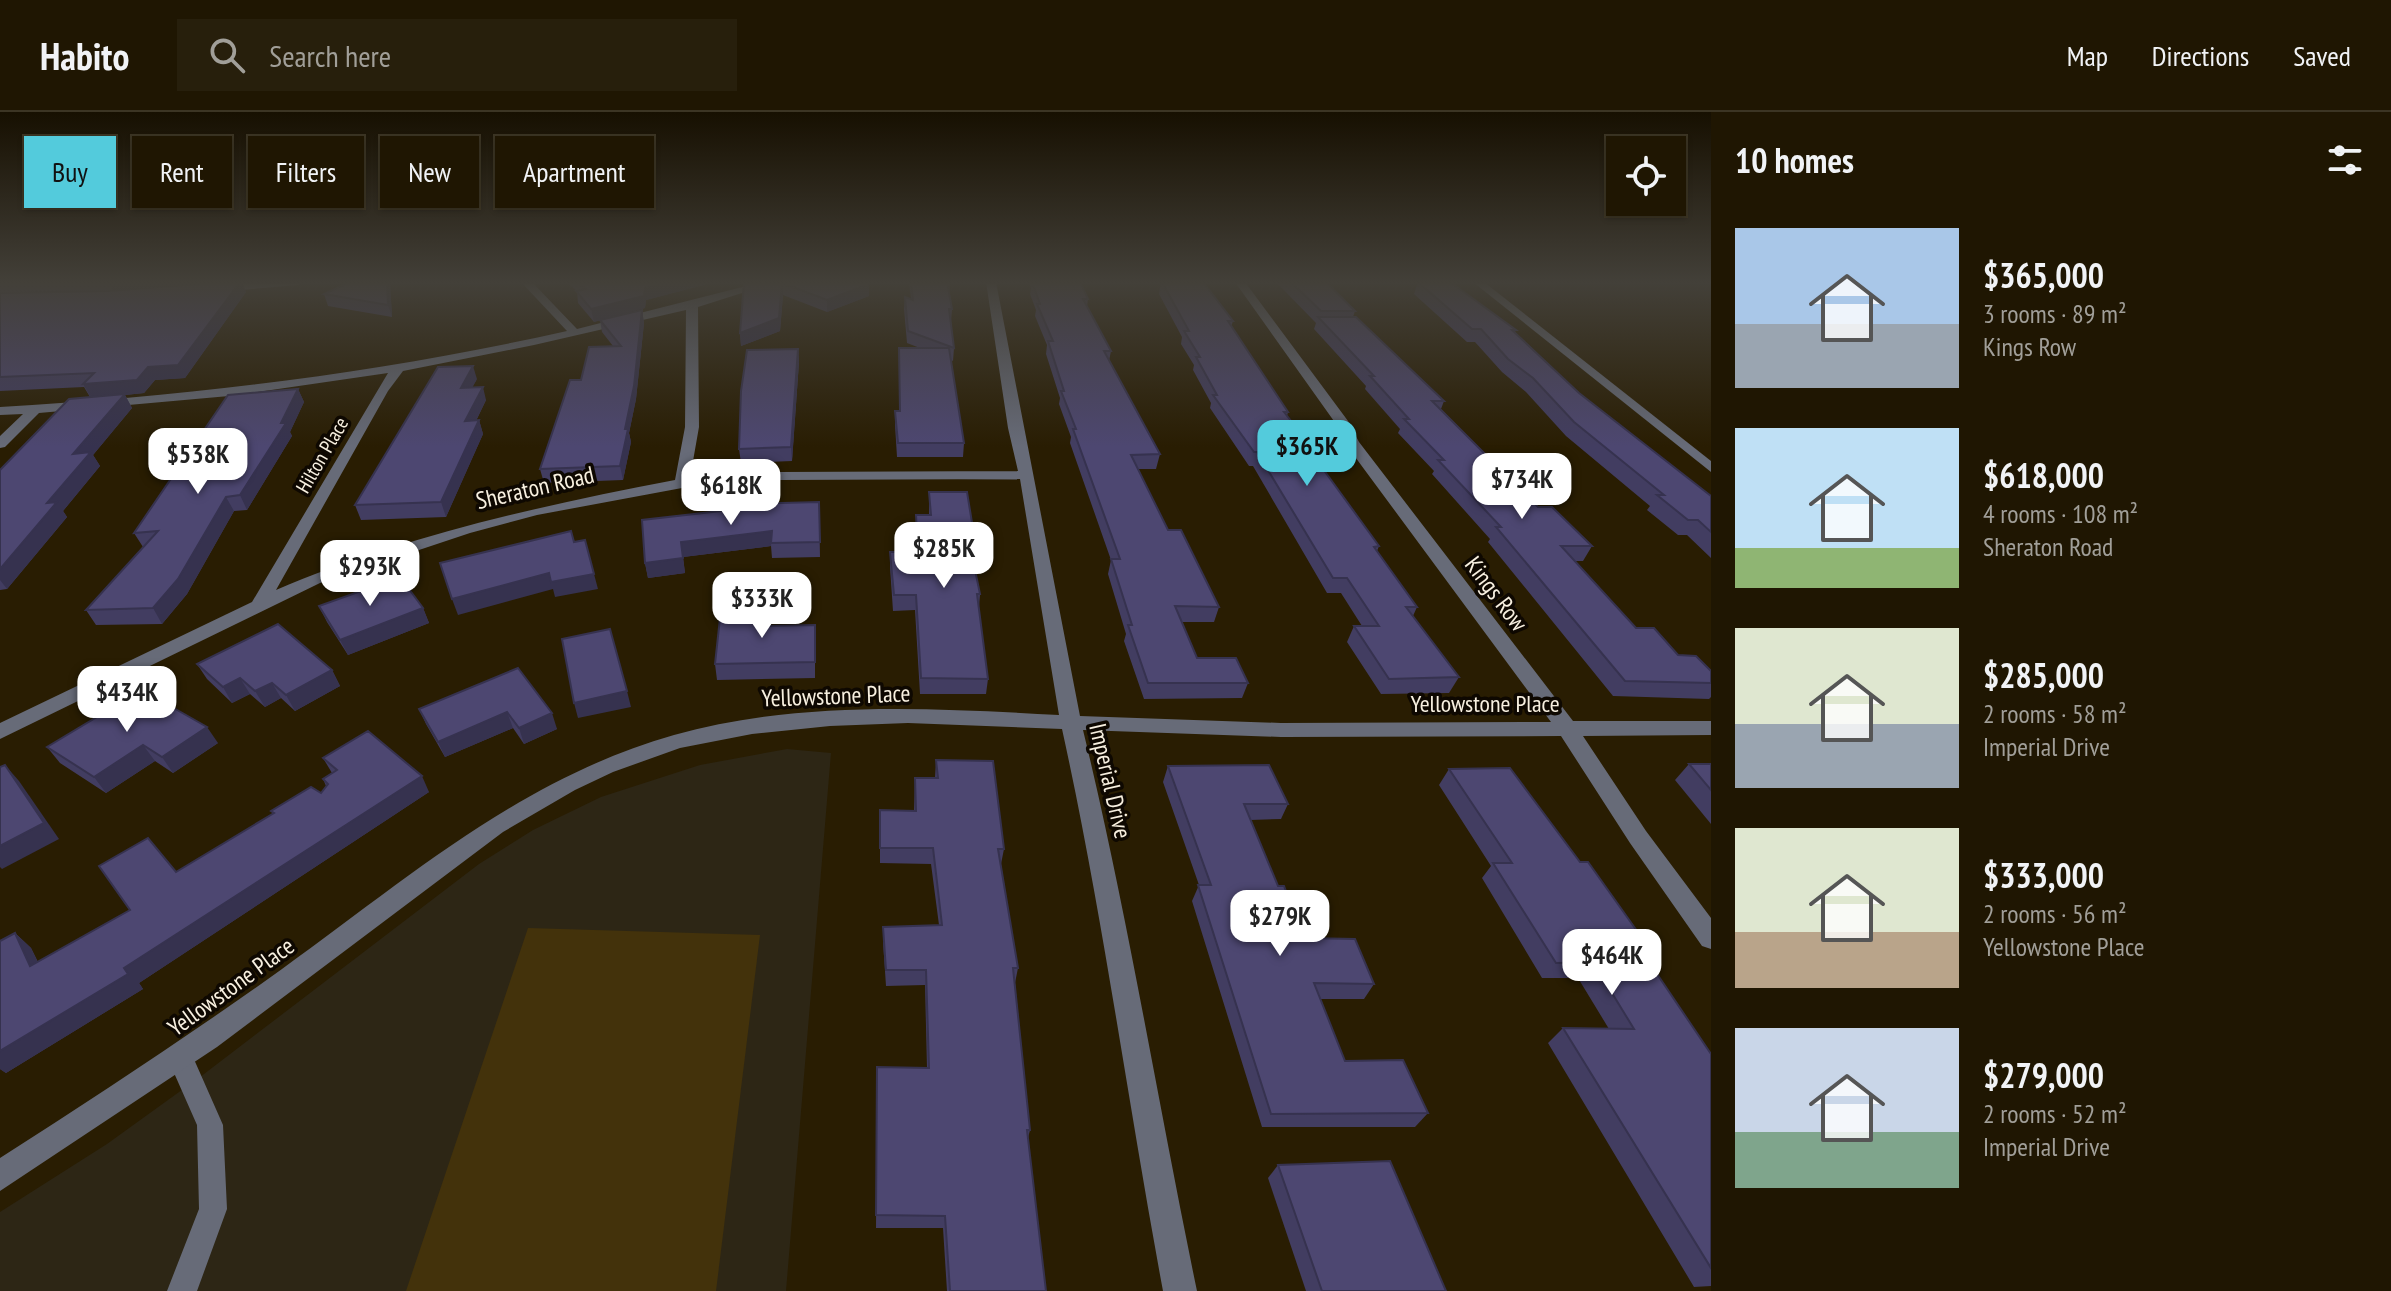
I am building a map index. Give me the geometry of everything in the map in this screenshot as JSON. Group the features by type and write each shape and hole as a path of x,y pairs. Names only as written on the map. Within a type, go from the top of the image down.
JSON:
{"street":[{"path":"0,411 212,392 398,369 555,337"},
{"path":"682,483 692,427 692,337"},
{"name":"Imperial Drive","path":"1000,337 1071,723 1097,835 1146,1119 1180,1291"},
{"name":"Kings Row","path":"1280,337 1343,424 1352,443 1568,730 1638,837 1711,938"},
{"path":"1547,337 1711,468"},
{"name":"Hilton Place","path":"260,604 382,390 398,369"},
{"path":"0,444 35,409"},
{"name":"Sheraton Road","path":"0,732 260,604 351,565 464,530 600,497 682,483 779,476 1027,475"},
{"name":"Yellowstone Place","path":"0,1176 180,1057 330,948 390,899 543,795 609,764 705,735 789,720 888,717 1217,729 1711,728"}],"lane":[{"path":"180,1057 210,1125 213,1209 182,1291"}],"shaded area":[{"path":"787,749 831,753 786,1291 0,1291 0,1212 107,1144 204,1074 479,864 533,830 601,797 700,765"},
{"path":"528,928 760,935 716,1291 406,1291"}],"building":[{"path":"0,337 199,337 178,365 148,367 137,380 83,384 94,373 0,377"},
{"path":"614,337 639,337 625,429 628,429 620,466 540,469 570,380 581,380 589,347 621,346"},
{"path":"924,337 953,337 954,348"},
{"path":"1051,337 1103,337 1111,351 1104,351 1160,454 1131,455 1168,530 1181,530 1219,607 1175,606 1197,658 1236,658 1248,683 1148,683 1128,625 1132,625 1111,559 1120,559 1061,391 1064,391 1048,341 1053,341"},
{"path":"1188,337 1239,337 1288,412 1284,412 1315,451 1310,451 1379,546 1374,547 1417,607 1406,607 1459,677 1389,679 1354,626 1379,626 1347,578 1333,578 1257,452 1213,395 1217,395 1196,357 1200,357"},
{"path":"1337,337 1377,337 1444,401 1432,401 1538,507 1552,507 1592,546 1561,546 1636,628 1654,628 1678,655 1696,656 1711,671 1711,683 1625,681 1496,527 1501,527 1404,419 1409,419 1370,376 1374,376"},
{"path":"1488,337 1519,337 1579,393 1711,496 1711,532 1698,520 1688,520 1657,495 1664,495 1574,422 1533,378 1508,359"},
{"path":"899,348 949,348 964,443 898,443 895,411 900,411"},
{"path":"798,349 791,447 739,449 741,391 747,350"},
{"path":"473,366 461,388 483,387 465,421 479,420 441,502 355,505 438,367"},
{"path":"298,389 281,423 286,423 240,495 226,497 178,579 153,608 86,610 158,531 134,533 228,395"},
{"path":"125,394 73,454 91,452 47,503 57,502 0,569 0,470 69,399"},
{"path":"929,492 967,492 975,541 969,541 980,594 977,594 988,679 921,678 916,595 894,595 890,552 918,552 916,515 931,515"},
{"path":"819,502 820,542 771,543 772,531 681,542 683,558 645,563 642,520 738,509 739,504"},
{"path":"571,531 574,542 585,540 594,574 551,582 549,573 452,599 440,563"},
{"path":"400,577 423,608 340,640 319,606"},
{"path":"761,608 760,626 815,625 815,662 715,664 721,609"},
{"path":"278,624 332,670 286,695 272,683 255,691 240,678 223,687 197,664"},
{"path":"610,629 627,691 574,703 562,639"},
{"path":"518,668 552,713 519,728 507,712 438,742 419,709"},
{"path":"142,690 207,727 162,757 143,745 94,777 47,747"},
{"path":"368,731 422,776 124,968 128,974 0,1051 0,941 15,933 30,966 130,910 99,866 148,838 176,872 311,787 321,793 328,784 323,779 337,770 323,758"},
{"path":"936,760 993,761 1004,849 998,849 1018,968 1013,968 1030,1130 1027,1130 1046,1291 950,1291 945,1216 876,1215 877,1067 929,1068 926,970 886,970 883,927 942,925 933,848 880,848 880,810 916,811 915,778 938,778"},
{"path":"1689,764 1711,764 1711,790"},
{"path":"5,765 44,823 0,846 0,767"},
{"path":"1269,765 1288,804 1244,804 1278,886 1284,886 1304,938 1355,939 1374,984 1314,983 1345,1061 1403,1060 1428,1113 1271,1114 1198,885 1211,885 1168,766"},
{"path":"1510,768 1580,862 1588,862 1659,962 1649,962 1711,1054 1711,1268 1563,1028 1634,1029 1593,962 1556,963 1493,863 1512,863 1449,769"},
{"path":"1390,1161 1446,1291 1322,1291 1278,1165"}]}
